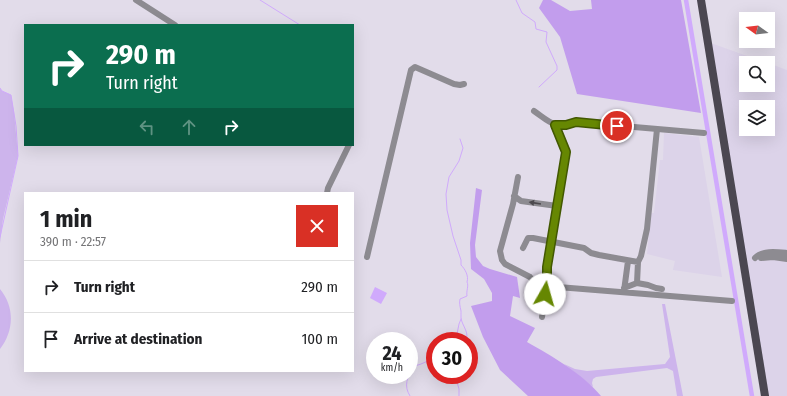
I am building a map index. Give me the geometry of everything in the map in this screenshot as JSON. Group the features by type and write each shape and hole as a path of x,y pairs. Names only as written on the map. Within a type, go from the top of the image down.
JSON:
{"main road":[{"path":"702,0 765,396"}],"street":[{"path":"136,0 173,24"},
{"path":"367,257 411,70 415,67 454,84 464,84"},
{"path":"534,111 555,125 566,125 576,122 704,133"},
{"path":"542,317 548,284 546,274 566,152 555,125"},
{"path":"636,283 638,262 641,256 647,229 657,130"},
{"path":"327,192 349,146"},
{"path":"518,178 500,251 502,260 505,264 530,277 534,282 558,287 624,290 732,301"},
{"path":"514,196 521,201 557,206"},
{"path":"523,248 528,238 584,248 591,253 638,262"},
{"path":"786,260 773,257 755,259 757,255 764,253 787,253"},
{"path":"624,290 628,261"},
{"path":"624,290 636,283 662,289"}],"shaded area":[{"path":"543,0 551,0 570,11 592,9 591,0 681,0 701,113 577,94 560,37 539,8"},
{"path":"708,42 747,56 739,56 739,92 775,92 775,66 787,70 787,396 769,396"},
{"path":"0,88 2,91 11,95 18,156 3,219 0,243"},
{"path":"664,133 699,137 722,277 673,270 675,261 647,254 651,213 654,213 660,160 663,160"},
{"path":"476,188 482,190 475,245 476,257 483,266 517,277 520,298 513,296 510,316 535,328 527,342 557,359 585,380 601,396 528,396 500,370 483,337 471,306 492,301 492,293 484,279 471,269 470,243"},
{"path":"375,287 387,293 381,304 370,298"},
{"path":"0,289 8,303 11,319 8,335 0,349"},
{"path":"662,304 665,304 683,396 677,396 673,371 667,368 596,377 593,379 593,387 564,364 575,369 587,371 665,364 670,357"}],"waterway":[{"path":"260,0 298,24"},
{"path":"516,0 522,13 535,22 536,29 547,32 546,42 557,66 557,70 539,87"},
{"path":"686,0 752,396"},
{"path":"0,88 2,91 11,95 16,126 18,156 0,237"},
{"path":"460,139 463,148 459,161 449,177 446,194 447,210 453,236 461,260 461,265 467,275 467,296 460,299 461,318 467,332"},
{"path":"457,332 461,319"},
{"path":"410,396 407,385 412,367 426,362"},
{"path":"458,384 459,396"}],"route":[{"path":"545,294 546,284 550,285 546,274 566,152 555,125 566,125 576,122 617,126"}]}
